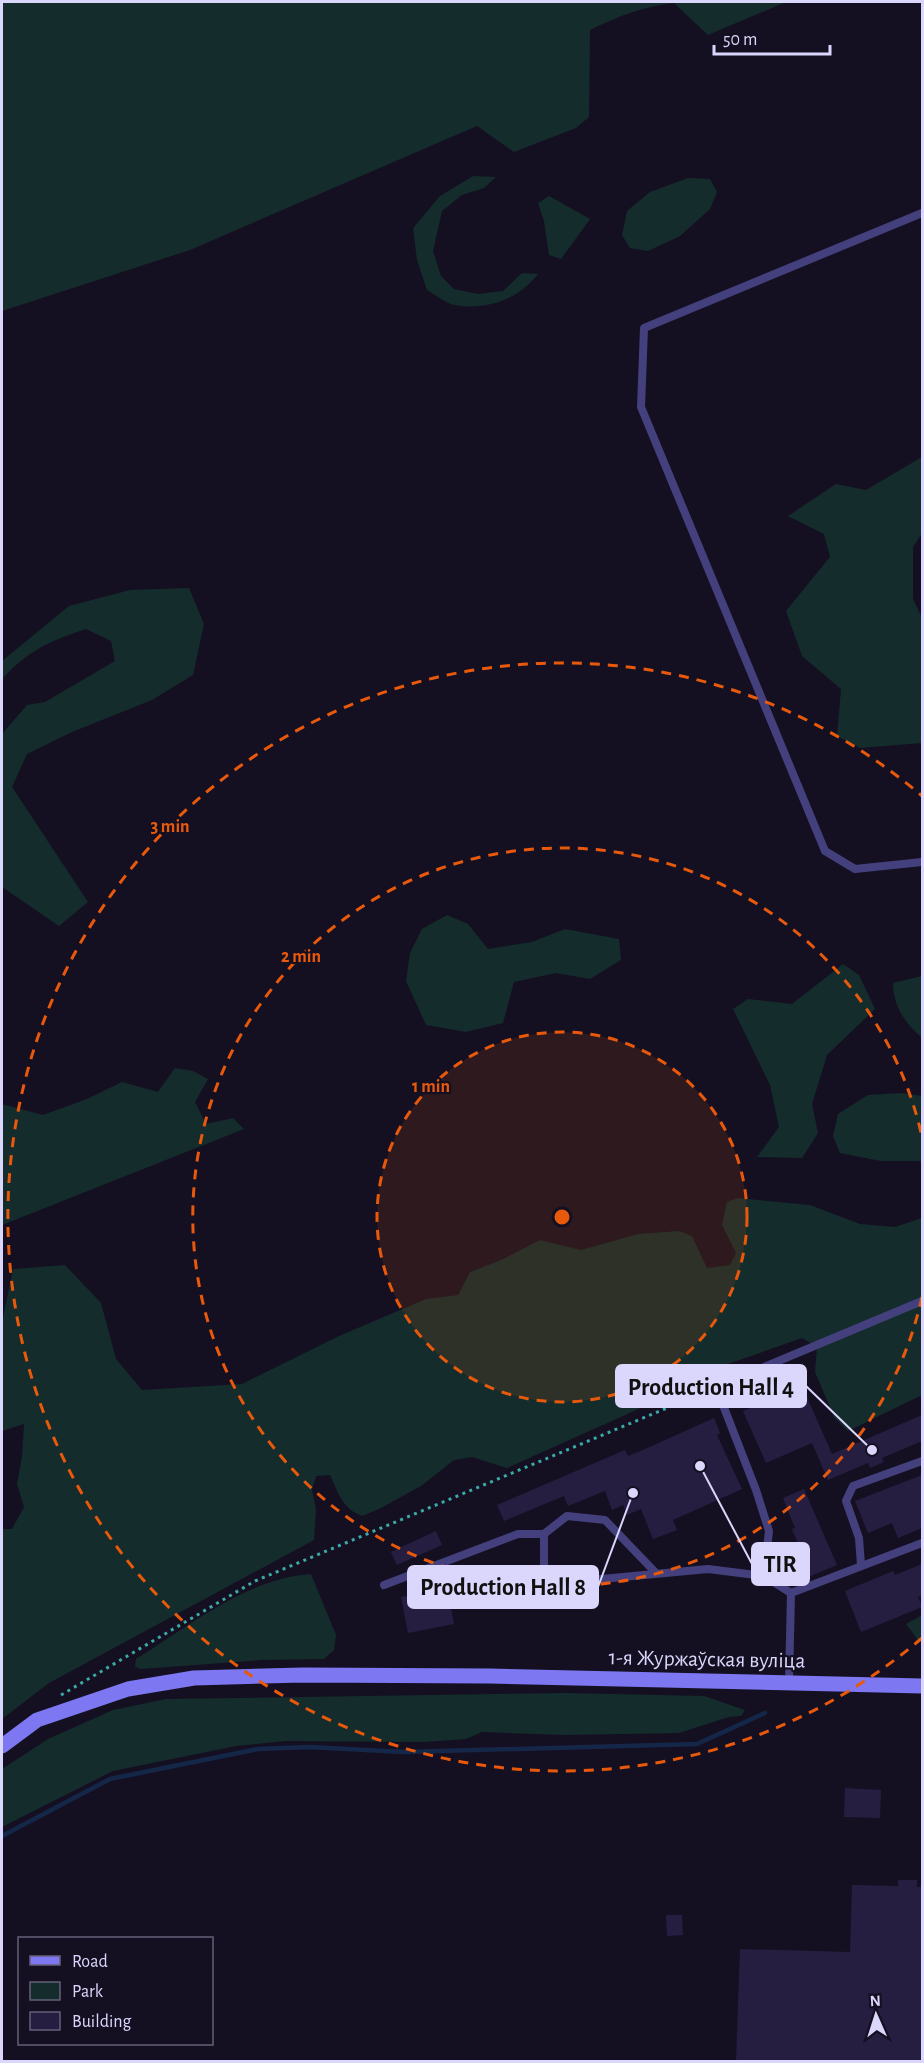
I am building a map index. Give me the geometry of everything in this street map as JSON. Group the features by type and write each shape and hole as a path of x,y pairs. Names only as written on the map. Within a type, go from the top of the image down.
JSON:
{"street":[{"name":"1-я Журжаўская вуліца","path":"2,1746 37,1720 128,1689 194,1678 303,1675 489,1676 922,1686"}],"lane":[{"path":"922,213 644,328 641,407 825,851 855,869 922,862"},
{"path":"764,1576 769,1532 752,1479 716,1387 922,1301"},
{"path":"861,1565 859,1538 846,1501 853,1486 922,1461"},
{"path":"384,1585 518,1534 544,1534 567,1516 605,1520 655,1572"},
{"path":"544,1534 544,1566 559,1582 612,1580 655,1572 708,1569 764,1576 791,1593"},
{"path":"791,1593 922,1543"},
{"path":"789,1683 791,1593"}],"path":[{"path":"57,1699 255,1581 716,1387"}],"green space":[{"path":"2,2 786,2 708,35 674,3 621,16 590,30 589,117 576,128 514,152 477,126 190,250 2,311"},
{"path":"473,176 496,177 484,188 462,195 442,211 433,251 441,276 454,289 478,294 503,291 522,273 538,274 522,290 501,301 479,306 455,305 427,290 417,260 413,228 440,196"},
{"path":"688,178 710,179 717,192 710,209 680,236 648,251 630,248 622,235 627,211 650,192"},
{"path":"549,196 590,219 561,259 549,255 544,221 538,203"},
{"path":"922,457 922,533 913,547 913,599 922,618 922,743 860,748 837,736 841,689 802,656 786,611 830,557 824,534 788,516 836,484 866,490"},
{"path":"189,588 204,624 193,675 152,700 72,732 27,754 12,787 88,902 59,926 2,887 2,734 27,705 45,702 115,661 111,641 86,629 73,633 30,654 2,679 2,661 69,606 130,590"},
{"path":"447,915 468,924 488,949 532,942 565,929 619,939 621,960 590,979 556,973 514,982 503,1023 466,1032 426,1025 406,981 410,953 422,929"},
{"path":"843,964 859,975 875,1009 827,1055 812,1104 818,1133 802,1158 757,1157 779,1127 770,1085 733,1009 748,999 792,1004"},
{"path":"922,976 922,1038 901,1014 895,999 893,983"},
{"path":"175,1068 193,1071 208,1079 195,1102 206,1124 233,1118 244,1129 2,1225 2,1104 43,1115 87,1099 122,1082 158,1092"},
{"path":"901,1093 922,1096 922,1161 881,1161 840,1153 833,1136 838,1114 868,1095"},
{"path":"737,1198 810,1205 860,1224 895,1227 922,1218 922,1395 848,1431 834,1417 815,1372 817,1347 802,1338 714,1369 667,1374 663,1398 507,1468 472,1457 454,1460 421,1486 362,1516 346,1505 330,1475 316,1476 312,1490 316,1509 314,1540 49,1683 2,1719 2,1529 12,1529 24,1507 17,1484 22,1457 24,1424 2,1431 2,1322 13,1269 65,1265 101,1303 116,1359 142,1390 242,1384 339,1336 426,1299 458,1295 470,1272 501,1260 540,1240 581,1250 638,1234 679,1231 692,1236 707,1268 730,1265 736,1253 722,1225 727,1202"},
{"path":"311,1574 336,1635 334,1650 324,1659 262,1660 141,1669 135,1667 136,1659 241,1594 287,1577"},
{"path":"922,1615 922,1638 918,1640 906,1624"},
{"path":"566,1693 704,1696 745,1710 741,1716 729,1717 679,1733 564,1735 482,1732 466,1739 425,1742 285,1741 236,1746 113,1771 2,1827 2,1769 48,1739 113,1710 166,1699"}],"building":[{"path":"802,1386 832,1454 922,1415 922,1441 882,1458 884,1462 870,1468 868,1463 828,1480 812,1443 766,1463 743,1411"},
{"path":"714,1418 720,1433 717,1435 742,1489 673,1520 677,1530 653,1539 641,1509 627,1515 623,1505 612,1510 605,1491 568,1506 564,1496 504,1521 497,1505 625,1450 628,1456"},
{"path":"922,1475 922,1528 898,1538 892,1523 868,1533 855,1501"},
{"path":"804,1489 837,1565 806,1578 797,1555 802,1553 792,1529 795,1528 783,1498"},
{"path":"436,1531 442,1545 397,1565 391,1552"},
{"path":"922,1564 922,1595 918,1597 922,1607 861,1632 845,1591 893,1571 895,1575"},
{"path":"447,1588 454,1624 408,1633 401,1597"},
{"path":"845,1788 881,1790 880,1818 844,1817"},
{"path":"898,1880 917,1880 917,1887 922,1887 922,2061 736,2061 740,1949 850,1952 852,1885 898,1886"},
{"path":"666,1915 682,1915 683,1935 667,1936"}],"waterway":[{"path":"2,1836 110,1779 258,1749 309,1747 404,1752 697,1744 765,1713"}],"place":[{"name":"Production Hall 4","path":"872,1450"},
{"name":"TIR","path":"700,1466"},
{"name":"Production Hall 8","path":"633,1493"}]}
